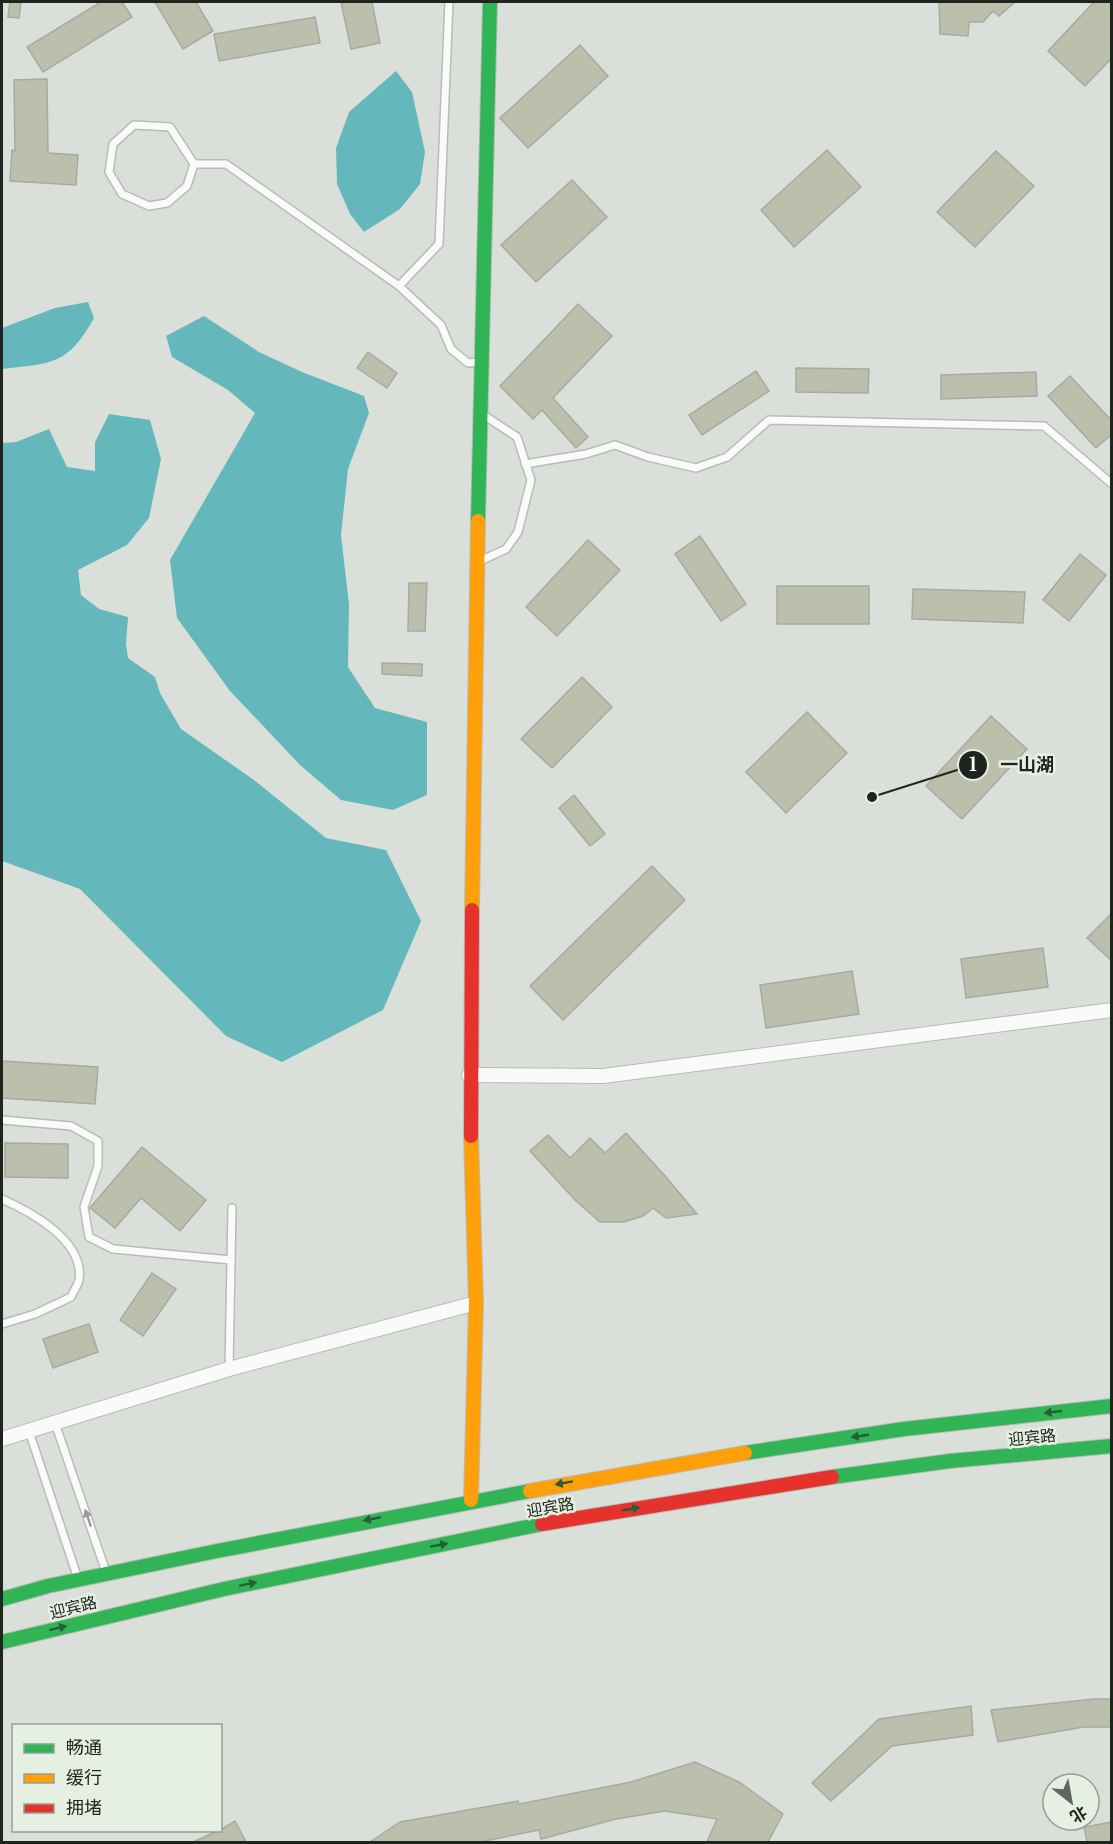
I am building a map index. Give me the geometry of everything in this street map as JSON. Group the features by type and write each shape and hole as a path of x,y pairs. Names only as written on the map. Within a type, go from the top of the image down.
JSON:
{"main road":[{"path":"471,1500 476,1303 469,1075 480,362 490,2"},
{"name":"迎宾路","path":"2,1599 107,1574 471,1500 676,1462 904,1429 1112,1406"},
{"name":"迎宾路","path":"2,1642 107,1615 385,1554 687,1499 899,1467 1112,1446"}],"street":[{"path":"469,1075 603,1076 1112,1010"},
{"path":"2,1439 229,1369 476,1303"}],"lane":[{"path":"399,286 439,244 449,2"},
{"path":"134,125 170,127 194,164 187,186 167,202 149,206 122,194 109,172 113,144 134,125"},
{"path":"194,164 226,164 399,286 441,325 451,349 468,363 480,362"},
{"path":"477,563 506,549 518,532 531,480 517,437 480,412"},
{"path":"525,464 586,454 615,445 648,457 696,468 727,457 769,420 1044,426 1112,484"},
{"path":"2,1120 71,1126 98,1141 98,1166 84,1207 89,1237 113,1249 231,1260"},
{"path":"2,1199 27,1212 62,1237 76,1258 79,1280 71,1297 35,1314 2,1324"},
{"path":"229,1369 232,1208"},
{"path":"55,1423 107,1574"},
{"path":"29,1431 79,1580"}],"water":[{"path":"396,71 412,92 425,152 420,184 400,209 364,232 350,214 337,184 336,148 349,112"},
{"path":"88,302 94,318 84,334 66,354 46,363 2,369 2,328 55,308"},
{"path":"204,316 259,352 302,372 364,396 369,413 348,469 341,535 349,604 348,667 375,708 427,722 427,795 393,810 341,800 300,765 230,691 177,618 170,560 255,413 228,390 172,357 166,336"},
{"path":"109,414 150,420 161,459 149,518 127,545 78,570 81,595 99,609 128,617 126,644 128,658 155,677 160,693 181,729 254,780 326,838 386,850 421,921 383,1010 282,1062 226,1036 80,889 2,861 2,443 16,442 49,429 67,467 95,471 95,442"}],"building":[{"path":"10,2 21,2 19,18 8,17"},
{"path":"101,2 122,2 132,17 43,72 27,47"},
{"path":"155,2 196,2 213,31 183,49"},
{"path":"341,2 372,2 380,43 351,49"},
{"path":"939,2 1015,2 999,16 993,11 983,22 969,22 968,36 940,34"},
{"path":"1094,2 1112,2 1112,58 1085,86 1048,51"},
{"path":"315,17 320,43 219,61 214,34"},
{"path":"580,45 608,76 528,148 500,118"},
{"path":"47,79 48,153 78,155 76,185 10,181 12,150 15,151 14,80"},
{"path":"827,150 861,187 794,247 761,210"},
{"path":"996,151 1034,186 975,247 937,212"},
{"path":"572,180 607,217 536,282 501,245"},
{"path":"578,304 612,336 553,398 588,437 576,448 542,410 533,419 500,386"},
{"path":"368,352 397,373 387,388 357,368"},
{"path":"796,368 869,369 868,393 796,392"},
{"path":"756,371 769,391 702,435 689,415"},
{"path":"1036,372 1037,396 941,399 941,375"},
{"path":"1070,376 1112,421 1112,434 1096,448 1048,396"},
{"path":"700,536 746,604 721,621 675,554"},
{"path":"588,540 620,570 557,636 526,607"},
{"path":"1080,554 1106,575 1069,621 1043,600"},
{"path":"409,583 427,583 425,631 408,631"},
{"path":"777,586 869,586 869,624 777,624"},
{"path":"913,589 1025,592 1023,623 912,619"},
{"path":"382,663 422,664 422,676 382,674"},
{"path":"582,677 612,707 552,768 521,739"},
{"path":"807,712 847,753 786,813 746,772"},
{"path":"991,716 1027,749 962,819 926,786"},
{"path":"574,795 605,834 590,846 559,808"},
{"path":"652,866 685,900 563,1020 530,986"},
{"path":"1112,913 1112,961 1087,938"},
{"path":"1043,948 1048,987 966,998 961,959"},
{"path":"852,971 859,1014 766,1028 760,985"},
{"path":"2,1061 98,1067 95,1104 2,1098"},
{"path":"626,1133 697,1214 666,1218 653,1208 643,1216 624,1222 600,1222 576,1201 530,1151 548,1135 570,1158 590,1138 605,1153"},
{"path":"5,1143 68,1144 68,1178 5,1177"},
{"path":"142,1147 206,1200 180,1231 141,1198 115,1228 90,1208"},
{"path":"152,1273 176,1289 143,1336 120,1320"},
{"path":"89,1324 98,1352 53,1368 43,1339"},
{"path":"1112,1699 1112,1727 1084,1727 998,1742 991,1710"},
{"path":"971,1706 973,1735 892,1746 831,1801 812,1783 879,1719"},
{"path":"695,1762 739,1782 783,1814 768,1842 707,1842 717,1819 665,1811 616,1819 541,1839 539,1830 480,1842 370,1842 400,1822 518,1801 519,1804 631,1782"},
{"path":"235,1821 246,1842 193,1842 216,1832 222,1832 222,1829"},
{"path":"1112,1822 1112,1842 1087,1842 1085,1832 1101,1832 1101,1824"}],"traffic: fast":[{"path":"478,521 490,2"},
{"path":"745,1453 904,1429 1112,1406"},
{"path":"832,1477 950,1461 1112,1446"},
{"path":"2,1599 48,1586 217,1551 530,1491"},
{"path":"2,1642 224,1589 542,1524"}],"traffic: slow":[{"path":"472,910 478,521"},
{"path":"471,1136 476,1303 471,1500"},
{"path":"530,1491 745,1453"}],"traffic: jam":[{"path":"471,1136 472,910"},
{"path":"542,1524 832,1477"}],"place":[{"name":"一山湖","path":"872,797"}]}
